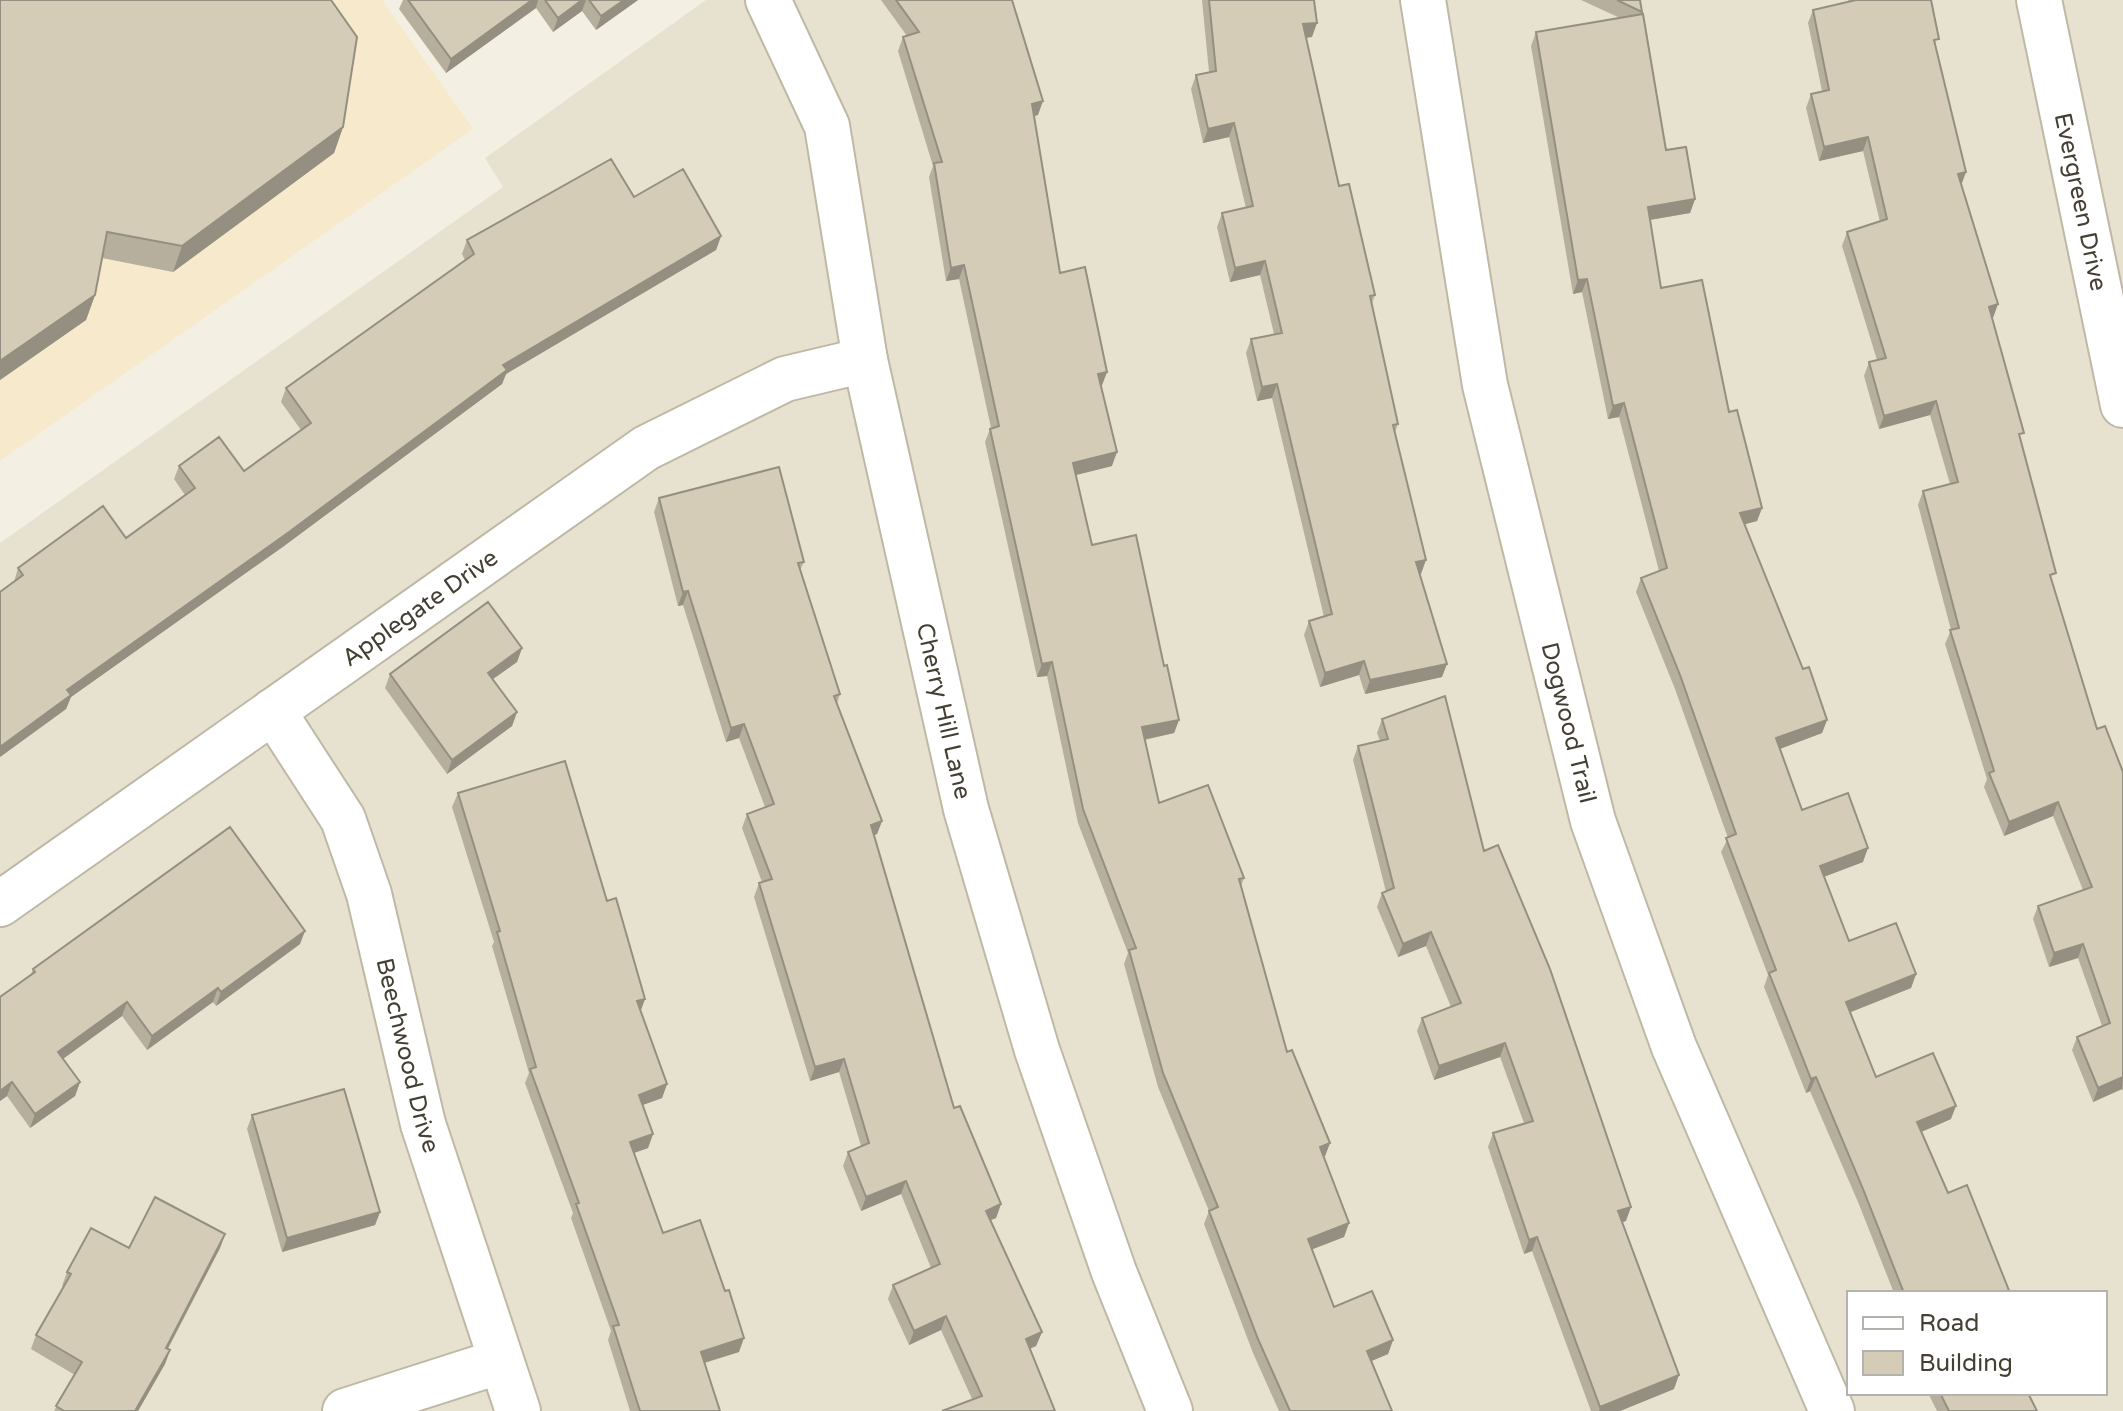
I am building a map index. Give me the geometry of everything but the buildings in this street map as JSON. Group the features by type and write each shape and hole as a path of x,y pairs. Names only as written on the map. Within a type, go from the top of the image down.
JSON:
{"street":[{"name":"Cherry Hill Lane","path":"768,0 827,126 865,360 966,809 1042,1065 1114,1272 1170,1411"},
{"name":"Dogwood Trail","path":"1423,0 1485,385 1593,821 1674,1047 1832,1411"},
{"name":"Evergreen Drive","path":"2039,0 2123,405"},
{"name":"Applegate Drive","path":"0,904 646,448 785,379 865,360"},
{"name":"Beechwood Drive","path":"273,711 343,819 369,894 423,1124 518,1411"},
{"path":"345,1411 501,1361"}],"shaded area":[{"path":"0,0 382,0 473,129 0,461"},
{"path":"706,0 2123,0 2123,1411 0,1411 0,543 503,187 485,158"}]}
